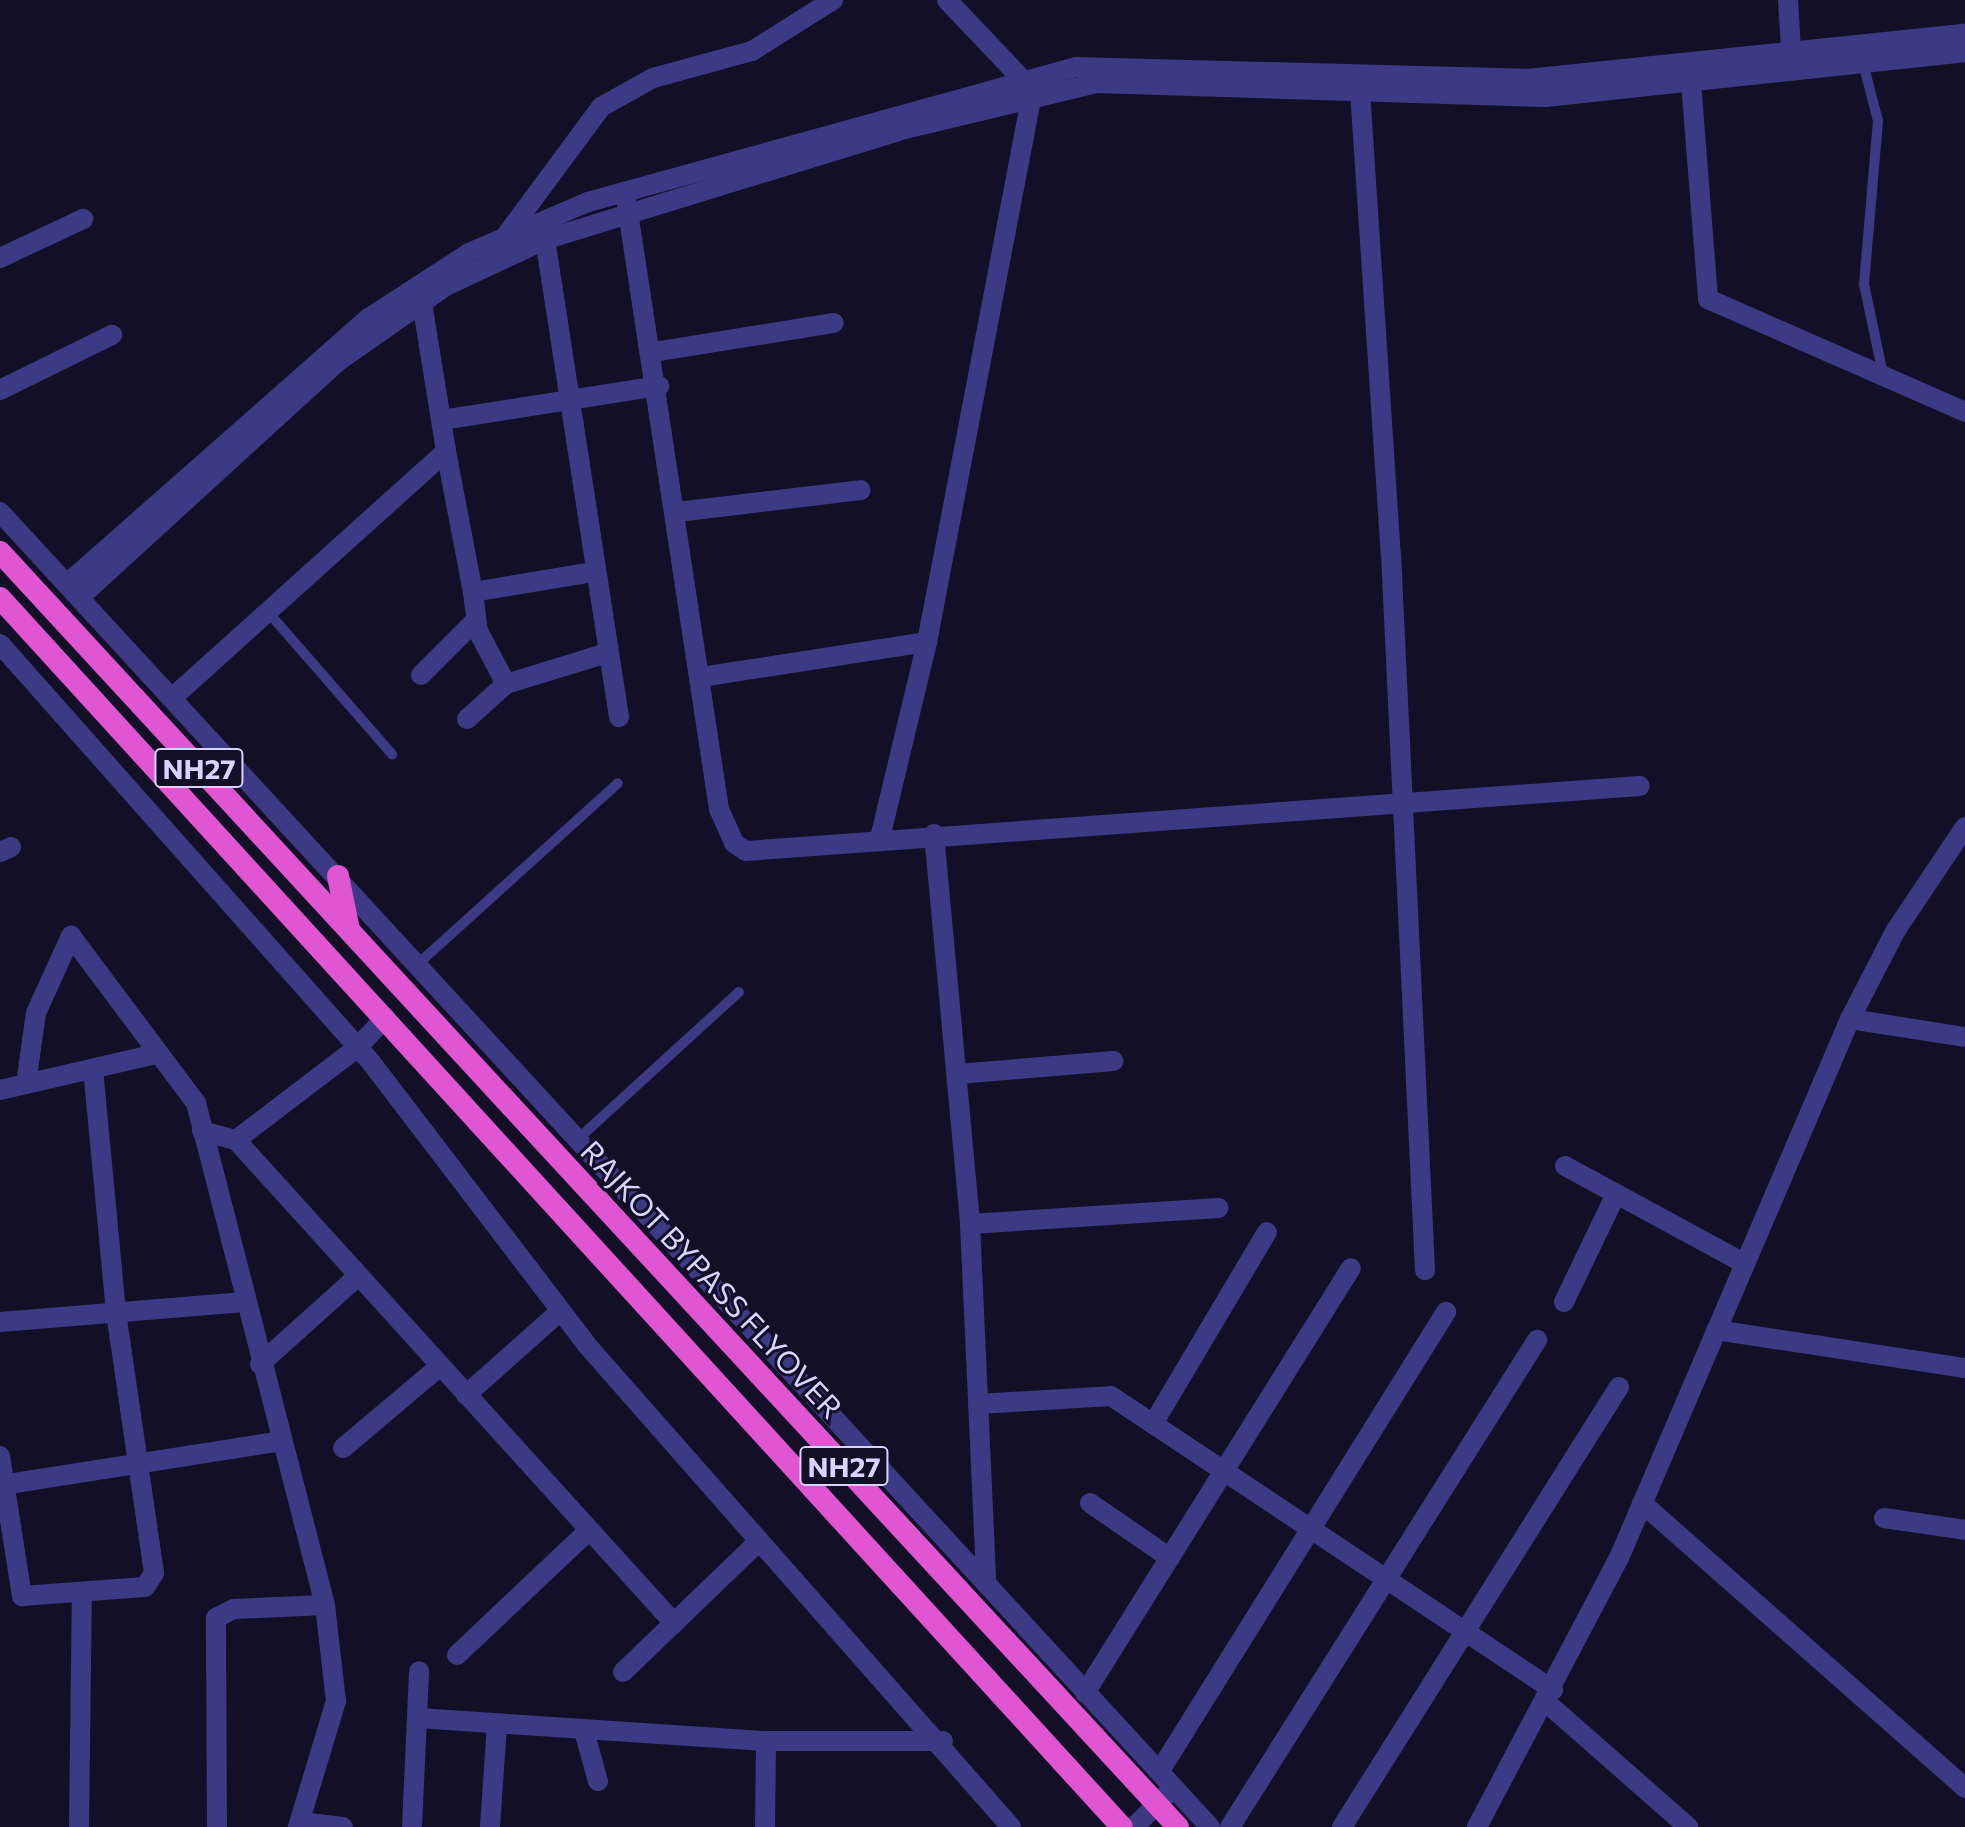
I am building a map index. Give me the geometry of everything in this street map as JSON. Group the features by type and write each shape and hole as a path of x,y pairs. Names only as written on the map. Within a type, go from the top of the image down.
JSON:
{"highway":[{"name":"NH27","path":"0,552 398,983"},
{"name":"NH27","path":"0,598 385,1018 480,1128 1122,1827"},
{"path":"338,876 350,931"},
{"name":"RAJKOT BYPASS FLYOVER","path":"398,983 1178,1827"}],"street":[{"path":"489,262 505,234 601,107 653,78 752,51 833,0"},
{"path":"947,0 1027,86"},
{"path":"1788,0 1792,62"},
{"path":"74,590 337,362 422,302 489,262 544,240 1027,86 1121,83 1545,97 1691,82 1965,34"},
{"path":"74,590 339,342 505,234 542,218 625,192 1120,64 1527,79 1792,62 1863,63 1965,52"},
{"path":"1691,82 1708,299 1965,412"},
{"path":"880,838 927,642 1027,86"},
{"path":"1360,91 1403,808 1425,1270"},
{"path":"625,192 654,352 721,820 734,843 746,851 934,834 1403,808 1640,786"},
{"path":"542,218 592,572 619,717"},
{"path":"0,258 83,219"},
{"path":"422,302 473,592 475,621 506,684"},
{"path":"654,352 834,323"},
{"path":"0,390 112,335"},
{"path":"442,420 659,386"},
{"path":"172,698 446,451"},
{"path":"677,512 861,490"},
{"path":"0,512 419,963 1085,1693 1161,1769 1210,1827"},
{"path":"473,592 592,572"},
{"path":"421,675 475,621"},
{"path":"701,677 927,642"},
{"path":"467,719 506,684 607,653"},
{"path":"4,657 358,1047 559,1312 759,1541 943,1741 1011,1827"},
{"path":"1477,1827 1550,1697 1642,1503 1850,1019 1896,930 1965,827"},
{"path":"934,834 970,1224 986,1581"},
{"path":"26,1084 36,1013 71,936 156,1054 196,1103 241,1302 283,1441 325,1605 336,1701 299,1824 343,1827"},
{"path":"398,983 419,963"},
{"path":"236,1140 358,1047 385,1018"},
{"path":"1850,1019 1965,1037"},
{"path":"0,1090 156,1054"},
{"path":"958,1074 1113,1061"},
{"path":"0,1456 8,1484 16,1589 22,1596 82,1596 134,1590 154,1573 116,1312 93,1069"},
{"path":"202,1131 236,1140 673,1622"},
{"path":"1565,1166 1744,1263"},
{"path":"1564,1302 1616,1194"},
{"path":"970,1224 1218,1208"},
{"path":"1153,1424 1267,1232"},
{"path":"1085,1693 1351,1268"},
{"path":"260,1364 358,1276"},
{"path":"0,1322 241,1302"},
{"path":"466,1395 559,1312"},
{"path":"1161,1769 1307,1526 1446,1312"},
{"path":"1716,1330 1965,1368"},
{"path":"1230,1827 1537,1340"},
{"path":"343,1448 440,1366"},
{"path":"1342,1827 1619,1387"},
{"path":"978,1404 1102,1395 1153,1424 1465,1632 1550,1697 1688,1827"},
{"path":"8,1484 283,1441"},
{"path":"1090,1503 1170,1558"},
{"path":"1642,1503 1965,1788"},
{"path":"1884,1518 1965,1530"},
{"path":"457,1655 589,1530"},
{"path":"623,1672 759,1541"},
{"path":"79,1827 82,1596"},
{"path":"217,1827 216,1618 234,1609 325,1605"},
{"path":"412,1827 419,1671"},
{"path":"418,1718 766,1741 943,1741"},
{"path":"490,1827 497,1725"},
{"path":"584,1731 598,1781"},
{"path":"765,1827 766,1741"},
{"path":"1134,1827 1174,1785"}],"lane":[{"path":"1863,63 1878,121 1864,284 1883,376"},
{"path":"268,612 392,754"},
{"path":"419,963 618,783"},
{"path":"578,1139 739,992"}]}
